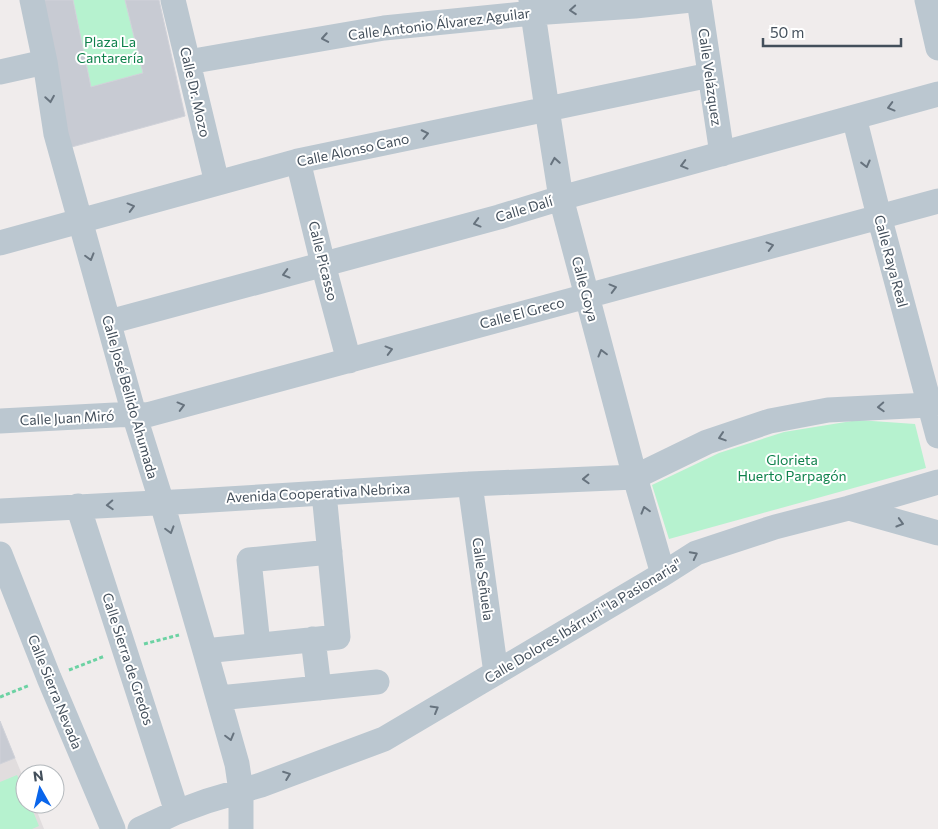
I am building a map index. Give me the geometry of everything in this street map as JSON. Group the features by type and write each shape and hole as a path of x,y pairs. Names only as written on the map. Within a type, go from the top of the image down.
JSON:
{"street":[{"name":"Calle José Bellido Ahumada","path":"32,0 45,62 56,134 79,221 134,414 206,651 237,764 241,791 241,829"},
{"name":"Calle Dr. Mozo","path":"173,0 217,183"},
{"name":"Calle Antonio Álvarez Aguilar","path":"188,62 384,28 532,7 634,6 691,0"},
{"name":"Calle Velázquez","path":"700,0 722,154"},
{"path":"927,0 938,48"},
{"name":"Calle Goya","path":"532,7 561,198 635,477 663,574"},
{"path":"0,72 45,62"},
{"name":"Calle Alonso Cano","path":"0,243 298,161 710,75"},
{"name":"Calle Dalí","path":"109,322 499,217 561,198 938,94"},
{"name":"Calle Raya Real","path":"854,117 879,216 934,404"},
{"name":"Calle Picasso","path":"298,161 349,361"},
{"name":"Calle El Greco","path":"134,414 147,415 938,201"},
{"path":"635,477 707,442 770,421 828,410 934,404 938,436"},
{"name":"Calle Juan Miró","path":"0,421 134,414"},
{"name":"Avenida Cooperativa Nebrixa","path":"0,511 470,484 635,477"},
{"path":"849,508 938,482"},
{"name":"Calle Señuela","path":"470,484 496,673"},
{"path":"206,651 338,637 324,493"},
{"name":"Calle Sierra de Gredos","path":"78,506 177,812"},
{"path":"849,508 938,533"},
{"name":"Calle Dolores Ibárruri \"la Pasionaria\"","path":"140,829 177,812 261,785 384,739 696,553 775,527 849,508"},
{"path":"258,645 249,560 330,552"},
{"name":"Calle Sierra Nevada","path":"0,554 49,678 113,829"},
{"path":"313,639 319,688"},
{"path":"219,698 376,682"}],"path":[{"path":"0,697 49,678"}],"shaded area":[{"path":"0,721 18,764 15,764 15,814 38,814 44,829 0,829"}],"green space":[{"name":"Plaza La Cantarería","path":"73,0 125,0 143,73 91,87"},
{"name":"Glorieta Huerto Parpagón","path":"858,420 915,424 926,468 669,539 652,485 719,453 784,432"},
{"path":"15,776 15,814 34,814 39,826 32,829 0,829 0,782"}],"building":[{"path":"41,0 73,0 91,87 143,73 125,0 159,0 185,116 68,148"},
{"path":"0,721 15,758 0,764"}]}
